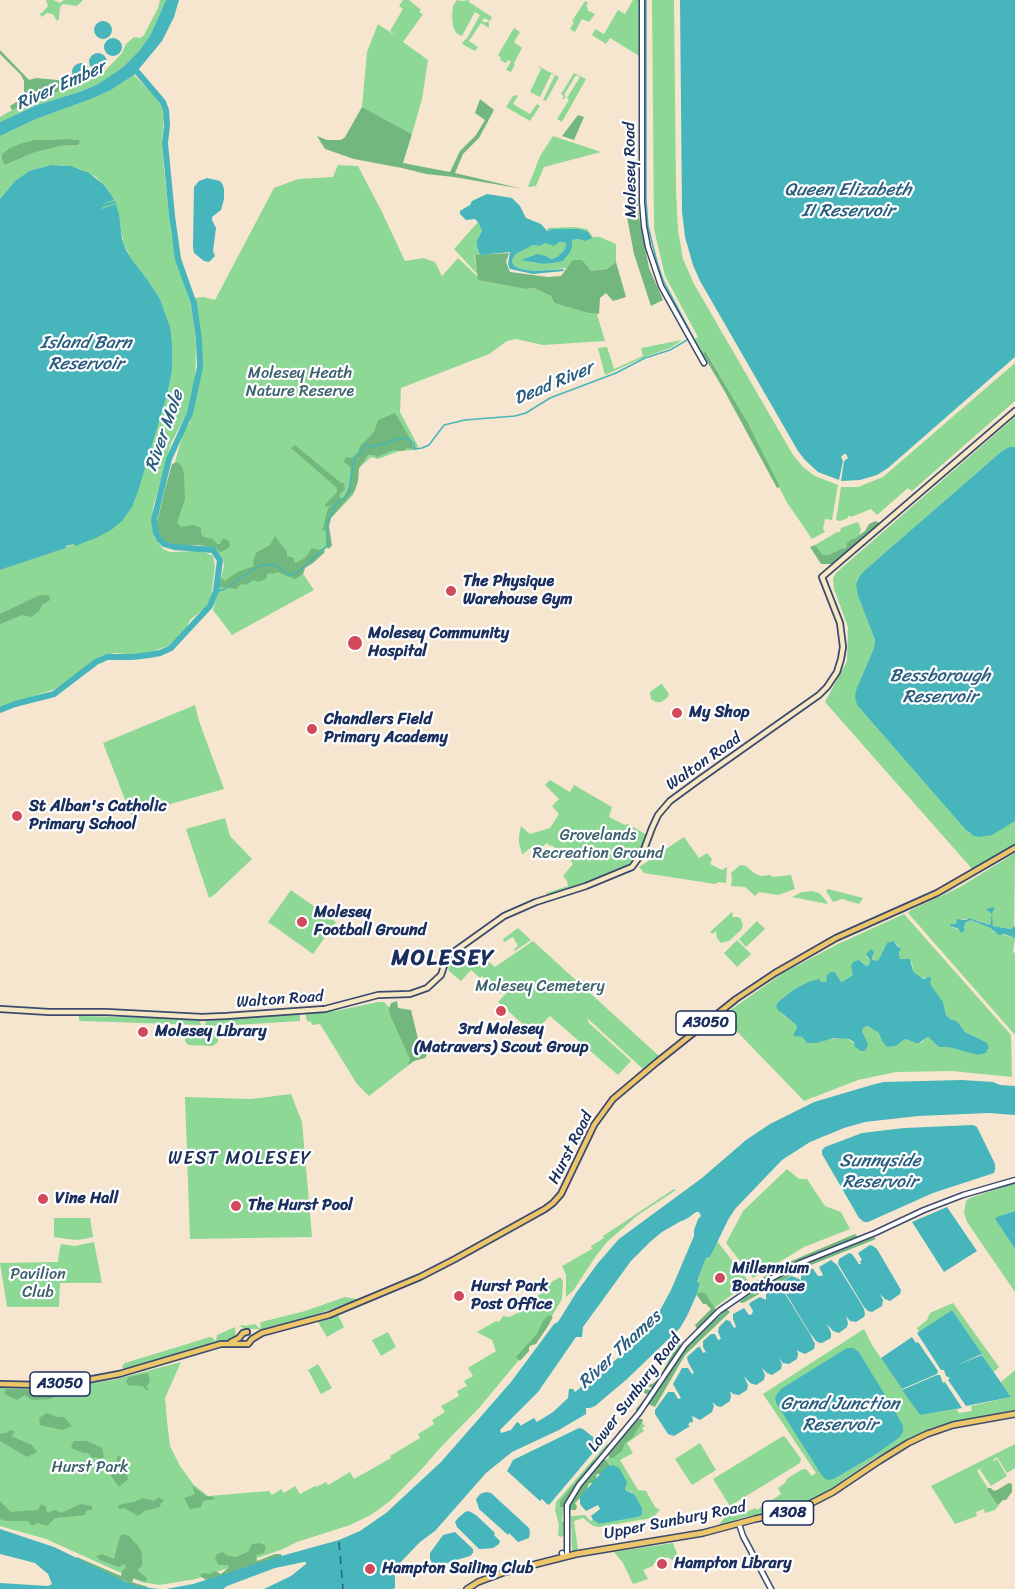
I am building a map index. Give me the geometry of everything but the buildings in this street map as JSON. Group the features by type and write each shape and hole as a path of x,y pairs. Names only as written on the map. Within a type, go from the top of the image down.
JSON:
{"highway":[{"name":"Upper Sunbury Road","path":"467,1589 495,1575 564,1555 680,1537 798,1510 845,1485 879,1461 927,1434 953,1425 1015,1414"}],"main road":[{"name":"Walton Road","path":"0,1009 226,1016 325,1009 378,995 410,994 427,988 441,975 448,956 504,916 632,867 640,856 655,820 670,801 819,695 837,672 843,647 840,623 822,577 1015,411"},
{"name":"Hurst Road","path":"252,1339 262,1333 329,1315 420,1277 545,1209 561,1194 589,1134 599,1117 619,1093 736,999 775,973 836,938 937,893 1015,848"},
{"name":"Hurst Road","path":"247,1332 262,1333"},
{"path":"247,1332 251,1334 252,1339 249,1344 243,1344 239,1338 247,1332"},
{"name":"A3050","path":"0,1384 53,1384 105,1377 239,1338"},
{"name":"A3050","path":"228,1343 243,1344"}],"street":[{"name":"Molesey Road","path":"642,0 644,226 648,247 661,286 704,363"},
{"name":"Lower Sunbury Road","path":"564,1555 567,1505 579,1485 639,1413 685,1345 719,1311 800,1263 963,1195 1015,1180"},
{"path":"739,1524 771,1589"}],"green space":[{"path":"46,0 60,3 64,0 83,0 77,6 63,4 60,7 57,21 53,14 47,13 42,17 39,13 42,13 48,6"},
{"path":"160,0 166,0 151,34 140,50 122,68 98,84 37,105 0,122 0,117 12,110 79,82 90,80 105,71 122,53 126,44 134,37 140,38 144,35"},
{"path":"403,0 409,0 423,14 403,42 428,60 422,99 412,134 362,107 367,52 378,24 396,36 390,31 403,9 399,6"},
{"path":"457,0 469,0 492,17 490,21 484,18 482,22 489,22 489,28 481,23 469,41 478,47 475,51 462,44 480,15 475,12 462,36 456,33 452,16 453,6"},
{"path":"633,0 640,0 639,56 610,38 606,44 592,35 595,29 604,34 618,10 625,14"},
{"path":"652,0 674,0 676,190 678,230 683,259 694,284 793,455 815,476 838,485 832,520 825,519 823,529 825,532 812,539 786,501 748,423 707,353 702,353 694,339 698,337 665,276 654,229"},
{"path":"585,1 588,3 587,10 595,14 589,22 582,19 575,32 570,29 574,22 572,21"},
{"path":"514,28 520,32 514,42 522,48 511,72 506,70 511,61 508,60 506,63 500,60 498,55"},
{"path":"0,50 29,80 36,78 79,82 12,110 10,106 21,99 24,93 24,81 0,54"},
{"path":"538,66 559,77 546,101 543,100 555,75 551,74 540,97 530,92 541,69"},
{"path":"574,73 586,79 562,122 557,119 580,77 576,75 564,99 561,94"},
{"path":"134,75 155,96 162,106 164,116 162,141 171,234 192,309 196,344 195,385 188,411 171,443 153,508 152,527 154,537 163,549 170,552 202,551 213,556 215,566 211,597 206,607 190,620 185,630 170,645 134,655 116,653 101,656 55,689 0,707 0,570 75,545 167,395 172,371 172,343 160,299 124,245 116,205 101,209 115,203 111,202 85,211 110,193 96,177 80,169 51,165 29,171 15,181 0,199 0,136 36,119 111,90","holes":["34,140 79,140 78,145 60,146 33,153 5,165"]},
{"path":"517,95 513,104 530,114 537,104 540,106 530,121 506,107 513,96"},
{"path":"480,99 494,110 479,138 463,154 455,173 523,189 426,174 354,159 325,149 317,136 327,140 341,140 362,107 412,134 403,163 450,172 460,151 476,135 485,120 475,113"},
{"path":"578,115 584,117 574,140 562,136"},
{"path":"553,136 601,152 544,167 536,186 528,187 540,156"},
{"path":"70,139 80,142 78,145 60,146 33,153 5,165 2,159 2,154 23,143 34,140"},
{"name":"Molesey Heath Nature Reserve","path":"338,165 358,166 405,261 423,258 435,262 442,276 458,258 478,277 478,280 525,289 534,288 551,296 554,303 597,314 605,341 543,345 516,339 507,341 489,354 401,388 400,412 418,446 416,450 399,451 378,459 371,457 359,468 353,495 331,518 327,533 329,546 296,576 303,574 314,590 232,635 213,610 224,566 223,558 215,549 203,544 172,540 168,487 184,430 191,421 189,420 201,365 194,298 203,297 215,300 274,188 298,179 333,177"},
{"path":"629,184 636,184 639,217 649,268 663,300 651,306 634,254 626,212 630,196"},
{"path":"478,222 482,231 477,240 480,255 474,255 478,275 454,249"},
{"path":"548,228 587,229 593,237 600,237 616,244 616,262 607,269 591,271 574,260 567,268 535,271 521,269 512,263 516,254 533,245 559,242 566,243 565,249 553,259 534,255 523,260 543,264 563,261 572,240 585,241 567,229 547,231"},
{"path":"509,253 506,262 510,272 548,277 561,276 573,260 582,260 591,271 607,269 616,262 626,297 613,301 606,293 600,298 599,314 588,313 554,303 551,296 534,288 525,289 478,280 475,255"},
{"path":"682,340 670,348 605,375 598,348 607,347 614,369 643,356 641,348"},
{"path":"706,352 748,423 780,487 777,488 702,353"},
{"path":"1015,363 1015,401 912,491 908,488 877,515 871,509 840,521 836,520 841,487 858,487 883,477"},
{"path":"395,413 414,449 394,450 377,457 368,455 359,468 355,490 331,518 329,526 332,546 328,549 326,531 322,530 328,508 333,505 326,507 325,505 337,492 337,488 291,448 295,445 341,483 344,483 345,489 339,495 341,499 349,487 351,468 343,461 347,457 352,458 358,452 360,446 374,432 378,420"},
{"path":"1015,417 1015,447 1002,451 865,570 857,580 858,596 875,640 874,648 856,690 857,705 969,833 981,837 987,836 1015,821 1015,844 973,870 825,702 847,661 848,627 834,589 833,578 837,572"},
{"path":"177,462 182,466 184,475 185,499 177,523 181,527 194,525 201,528 201,534 204,537 213,539 217,544 221,544 224,538 229,541 230,546 227,549 220,552 216,548 198,545 176,546 164,542 158,533 157,522 165,489 172,464"},
{"path":"876,521 879,526 834,564 821,564 810,547 815,545 823,555 829,555 846,547 847,543 865,531 869,524"},
{"path":"858,522 861,529 859,536 852,539 842,550 823,555 815,545 840,532 841,528"},
{"path":"275,536 287,552 287,556 294,558 296,563 305,558 312,548 323,549 325,552 295,579 277,572 267,574 266,579 258,582 254,580 246,585 241,584 236,589 218,587 221,578 225,581 237,572 254,566 256,553 270,545"},
{"path":"40,595 49,595 50,600 42,605 32,617 22,615 0,624 0,614"},
{"path":"661,684 669,694 661,702 656,702 651,699 650,692"},
{"path":"195,705 224,789 131,815 103,743"},
{"name":"Grovelands Recreation Ground","path":"550,780 570,792 574,785 612,807 609,817 625,825 628,824 647,835 644,846 631,863 577,887 547,895 546,893 568,886 563,876 573,864 562,848 558,851 547,843 522,854 519,835 521,826 530,834 550,828 559,814 552,806 559,799 545,785"},
{"path":"225,818 230,836 252,859 209,898 186,829"},
{"path":"684,837 699,858 707,853 712,859 710,864 722,870 727,867 726,883 715,884 644,873 639,867"},
{"path":"1015,853 1014,927 1011,929 994,926 991,920 990,925 976,920 962,919 957,920 956,924 951,927 965,928 965,923 971,920 994,932 1015,938 1013,951 1015,954 1015,1035 908,913 960,887"},
{"path":"740,865 746,866 761,876 791,875 795,889 778,895 759,892 755,896 745,887 731,886 731,873"},
{"path":"828,889 863,898 859,904 842,899 833,902 826,891"},
{"name":"Molesey Football Ground","path":"291,890 336,922 313,954 268,922"},
{"path":"802,892 819,893 828,904 792,897"},
{"path":"732,912 732,917 741,919 743,926 729,941 721,943 716,931 712,934 710,932"},
{"path":"904,914 1011,1035 1012,1077 952,1071 896,1072 858,1080 804,1101 722,1016 783,973 840,943","holes":["895,943 899,947 900,959 912,962 913,971 918,976 927,979 944,1005 946,1015 957,1021 965,1032 984,1041 988,1045 988,1051 978,1055 948,1047 939,1047 928,1037 921,1043 905,1039 896,1046 888,1047 882,1041 880,1033 868,1026 862,1031 868,1044 867,1048 848,1039 806,1042 802,1037 796,1036 794,1033 796,1025 782,1014 779,1001 808,982 820,980 826,982 827,977 835,972 841,982 853,975 861,961 866,966 869,965 870,960 866,956 878,961 885,947"]},
{"path":"757,921 765,929 746,947 739,939"},
{"path":"518,928 531,940 515,951 514,949 518,946 513,937 504,942 503,939"},
{"path":"737,940 751,954 737,967 724,953"},
{"name":"Molesey Cemetery","path":"533,941 659,1056 643,1069 587,1018 589,1023 631,1061 618,1075 550,1016 533,1033 498,1002 511,988 509,984 504,984 501,994 482,976 480,978 471,970 461,981 449,971 448,964 458,955 470,960 474,957 481,964 486,959 495,967"},
{"path":"397,1001 398,1008 411,1010 420,1047 427,1054 425,1058 408,1065 410,1059 390,1015 391,1003"},
{"path":"384,1002 390,1008 414,1061 369,1096 357,1084 320,1024 312,1025 307,1021 305,1013 335,1011"},
{"path":"300,1014 300,1021 205,1025 206,1020"},
{"path":"79,1016 200,1020 201,1025 81,1021"},
{"path":"187,1030 216,1030 218,1042 213,1046 188,1045 185,1041"},
{"path":"291,1094 302,1122 312,1237 190,1239 185,1097 251,1099"},
{"path":"787,1169 799,1179 807,1179 825,1206 841,1212 850,1229 804,1247 753,1278 726,1243 743,1211"},
{"path":"1015,1183 1015,1211 995,1219 1015,1249 1015,1292 967,1222 964,1212 966,1201 970,1198"},
{"path":"674,1189 676,1190 638,1215 607,1242 573,1291 566,1297 566,1275 562,1266 592,1249 591,1246 604,1238 603,1236"},
{"path":"54,1218 90,1218 93,1237 75,1240 54,1237"},
{"path":"855,1234 860,1239 826,1252 755,1287 753,1283 789,1262"},
{"path":"874,1237 876,1239 811,1265 763,1289 759,1294 743,1303 739,1302 754,1291 800,1266"},
{"path":"717,1241 749,1282 714,1308 706,1294 702,1292 696,1294 700,1284 697,1283 706,1258 710,1257"},
{"name":"Pavilion Club","path":"94,1242 102,1283 60,1283 59,1307 7,1307 0,1263 58,1262 61,1244 75,1246"},
{"name":"Hurst Park","path":"560,1277 563,1281 562,1299 543,1331 479,1408 390,1501 371,1515 350,1525 196,1579 159,1585 141,1582 46,1539 0,1526 0,1388 53,1389 113,1380 181,1362 165,1398 167,1421 170,1446 180,1466 193,1484 208,1496 269,1491 272,1495 281,1489 284,1493 295,1486 300,1494 326,1482 328,1485 350,1472 354,1479 420,1438 418,1434 434,1424 432,1420 445,1412 441,1406 459,1396 457,1391 467,1386 464,1381 473,1376 468,1368 496,1351 492,1340 477,1332 496,1321 499,1322 503,1316 510,1317 534,1303 532,1299 542,1293 540,1289"},
{"path":"702,1292 706,1294 716,1310 713,1317 698,1331 695,1325 711,1309 703,1304 696,1294"},
{"path":"345,1297 357,1300 301,1320 263,1329 246,1329 239,1326 255,1324 259,1328 261,1322 305,1311"},
{"path":"953,1303 999,1367 995,1371 952,1310 919,1332 917,1328 927,1320 930,1313"},
{"path":"727,1309 730,1312 685,1355 655,1407 648,1404 638,1415 636,1414 636,1409 650,1393 643,1392 644,1389 651,1390 652,1388 645,1383 652,1384 658,1380 679,1344 686,1348"},
{"path":"338,1315 344,1327 327,1337 318,1322"},
{"path":"549,1315 553,1317 548,1326 536,1344 529,1346 529,1351 520,1361 516,1357 537,1334 543,1321"},
{"path":"235,1327 236,1336 232,1339 126,1369 122,1366 125,1363 210,1337 214,1341 217,1335"},
{"path":"864,1329 872,1345 920,1415 957,1409 959,1413 972,1411 971,1406 1011,1397 1001,1382 1015,1370 1015,1410 929,1429 877,1457 806,1503 786,1510 745,1517 719,1525 725,1517 739,1508 744,1513 755,1508 757,1510 781,1494 778,1488 801,1470 806,1469 812,1476 816,1473 763,1394","holes":["859,1352 878,1384 899,1438 834,1479 822,1476 775,1401"]},
{"path":"388,1332 396,1347 381,1356 372,1340"},
{"path":"318,1364 332,1388 321,1394 308,1370"},
{"path":"148,1373 150,1382 146,1386 149,1390 143,1386 128,1385 126,1381 129,1377"},
{"path":"6,1389 53,1390 56,1394 51,1399 32,1400 25,1395 17,1400 4,1394"},
{"path":"47,1413 56,1417 64,1417 72,1426 62,1430 40,1425 39,1418"},
{"path":"638,1419 643,1421 632,1438 625,1443 622,1451 610,1458 608,1455 611,1451 606,1447 607,1445 610,1443 614,1448 619,1442 615,1437 619,1431 621,1429 627,1432"},
{"path":"642,1423 645,1426 642,1428 644,1431 627,1443 633,1453 620,1460 638,1490 646,1491 655,1507 660,1510 652,1518 599,1527 593,1526 583,1518 574,1521 578,1550 572,1551 571,1516 585,1515 591,1521 599,1524 642,1515 632,1492 625,1490 613,1465 610,1466 606,1460"},
{"path":"10,1430 15,1432 11,1436 32,1445 37,1452 27,1457 0,1441 0,1434"},
{"path":"783,1436 801,1459 800,1463 730,1506 713,1479"},
{"path":"74,1441 87,1441 102,1448 104,1457 92,1458 88,1453 73,1449 71,1446"},
{"path":"700,1443 716,1470 692,1485 675,1459"},
{"path":"608,1444 608,1448 560,1501 560,1507 564,1511 562,1521 565,1535 560,1537 555,1510 556,1502"},
{"path":"1015,1444 1015,1468 1007,1473 997,1457 993,1460 997,1459 1007,1476 991,1486 980,1470 983,1467 977,1471 988,1488 987,1492 999,1505 995,1510 985,1513 984,1509 976,1512 977,1516 955,1524 931,1486"},
{"path":"118,1456 127,1459 125,1466 128,1479 119,1487 111,1476"},
{"path":"594,1460 599,1465 606,1460 610,1466 601,1474 597,1474 594,1483 589,1483 586,1492 575,1503 576,1510 565,1506 560,1507 560,1501"},
{"path":"1009,1483 1012,1484 1012,1492 998,1505 987,1491 988,1488 994,1491"},
{"path":"192,1486 206,1496 215,1499 203,1501 201,1507 190,1509 184,1498 195,1494"},
{"path":"159,1497 164,1501 160,1507 145,1511 138,1516 124,1508 119,1509 118,1505 143,1498 154,1501"},
{"path":"0,1501 11,1512 38,1510 41,1504 46,1507 47,1513 55,1510 61,1513 81,1504 92,1506 92,1510 87,1510 85,1515 55,1518 47,1526 38,1523 32,1526 28,1521 0,1519"},
{"path":"124,1534 139,1547 142,1554 142,1566 137,1570 147,1578 146,1582 134,1578 132,1582 148,1587 147,1589 128,1586 123,1580 117,1584 76,1560 77,1557 121,1576 126,1567 124,1564 119,1567 100,1560 96,1556 102,1554 114,1559 120,1536"},
{"path":"260,1543 266,1546 264,1553 256,1555 257,1561 275,1554 281,1554 282,1557 206,1580 200,1576 202,1573 210,1574 215,1571 221,1574 229,1567 219,1565 215,1559 217,1554 223,1552 236,1557 248,1552 252,1544"},
{"path":"673,1543 678,1557 672,1560 668,1557 665,1559 666,1562 664,1559 643,1570 648,1579 633,1584 623,1563 614,1552"}],"water":[{"path":"166,0 179,0 174,17 162,41 134,75 111,90 36,119 0,136 0,122 37,105 98,84 122,68 140,50 151,34"},
{"name":"Queen Elizabeth II Reservoir","path":"680,0 1015,0 1015,357 888,468 877,475 860,480 841,481 844,461 848,458 846,454 841,457 843,461 839,480 818,472 805,460 700,281 693,265 685,237 682,211"},
{"path":"103,21 111,26 112,30 107,38 103,39 95,34 94,30 99,22"},
{"path":"113,38 119,41 122,47 119,53 113,56 107,53 104,47 107,41"},
{"path":"98,53 104,56 107,62 104,68 98,71 92,68 89,62 92,56"},
{"path":"81,63 87,66 90,72 87,78 81,81 75,78 72,72 75,66"},
{"name":"Island Barn Reservoir","path":"51,165 71,166 89,173 103,184 114,200 100,205 115,201 116,203 101,209 116,204 126,250 160,299 170,327 172,371 138,491 132,507 122,521 96,538 75,546 74,544 66,546 66,548 0,570 0,199 15,181 29,171"},
{"path":"207,178 220,181 224,190 221,210 212,217 216,228 213,251 215,256 209,262 194,253 193,247 194,187 199,181"},
{"path":"487,194 512,198 520,206 526,218 541,224 547,231 579,229 588,232 592,238 585,241 572,240 570,252 563,261 543,264 521,260 537,254 552,259 557,257 565,249 566,243 559,242 554,246 545,243 540,246 533,245 516,254 512,262 514,266 521,269 535,271 563,269 564,271 533,274 510,269 508,264 510,252 480,255 477,240 482,231 478,222 475,219 466,220 460,214 460,211 472,201"},
{"name":"Bessborough Reservoir","path":"1009,447 1015,447 1015,821 992,835 981,837 974,836 966,830 857,705 856,690 874,648 875,640 858,596 856,584 865,570"},
{"path":"995,907 992,913 993,926 1011,929 1015,926 1015,938 1004,934 999,935 990,928 971,920 965,923 964,931 961,933 959,929 950,926 956,924 957,919 969,918 990,925 992,914 986,909"},
{"path":"893,941 901,949 900,959 910,959 916,974 924,979 931,978 930,984 943,1002 946,1015 957,1021 965,1032 986,1042 989,1047 986,1053 978,1055 948,1047 939,1047 928,1037 919,1043 905,1039 896,1046 887,1047 879,1033 868,1026 862,1031 868,1044 864,1051 855,1047 854,1042 849,1039 834,1038 807,1043 802,1037 794,1036 796,1025 778,1010 776,1006 779,1001 808,982 819,979 826,982 827,975 831,972 835,972 841,982 845,980 853,975 851,966 853,962 859,960 866,966 869,965 870,960 866,954 871,949 874,952 873,960 878,961 887,943"},
{"path":"962,1080 1015,1086 1015,1115 989,1113 918,1116 865,1122 810,1142 782,1160 735,1209 728,1220 710,1257 706,1258 697,1282 700,1283 696,1296 680,1328 626,1380 595,1406 586,1408 586,1414 559,1430 512,1452 486,1473 435,1531 420,1542 398,1565 395,1572 395,1588 264,1589 291,1576 306,1564 304,1562 275,1568 223,1589 166,1589 193,1584 339,1540 360,1531 386,1513 441,1462 511,1382 554,1324 558,1322 598,1263 619,1239 702,1178 746,1140 770,1124 814,1102 884,1082","holes":["699,1212 701,1216 694,1230 694,1236 671,1290 653,1323 632,1347 575,1392 569,1389 568,1398 553,1412 537,1422 534,1418 520,1426 517,1422 511,1430 501,1433 500,1430 538,1392 576,1337 582,1337 583,1327 631,1261 662,1232"]},
{"name":"Sunnyside Reservoir","path":"973,1125 977,1127 995,1164 994,1173 933,1193 868,1222 859,1218 822,1154 825,1147 862,1133 904,1128"},
{"path":"947,1207 977,1251 944,1272 912,1222"},
{"path":"1015,1211 1015,1249 995,1219"},
{"path":"870,1245 877,1249 901,1290 900,1294 890,1301 880,1294 883,1300 882,1306 872,1312 864,1307 838,1264 839,1259 849,1253 861,1264 862,1260 858,1253"},
{"path":"831,1260 837,1265 865,1314 856,1322 850,1321 846,1316 847,1327 839,1333 833,1331 827,1324 831,1338 820,1343 810,1333 785,1292 783,1284 784,1280 792,1276 801,1280 801,1274 810,1268 818,1276 823,1275 819,1267"},
{"path":"777,1286 782,1293 784,1292 810,1334 815,1344 814,1349 805,1354 797,1350 797,1359 789,1364 783,1363 779,1358 782,1364 781,1369 772,1375 762,1368 765,1375 764,1380 756,1385 750,1383 744,1376 748,1385 747,1390 739,1395 730,1391 730,1401 721,1407 712,1402 714,1406 712,1412 700,1420 692,1416 693,1421 688,1425 690,1426 674,1436 668,1434 655,1414 655,1410 668,1392 674,1392 678,1399 681,1398 673,1384 682,1368 688,1368 692,1374 694,1373 687,1357 698,1347 707,1354 703,1341 711,1334 715,1334 718,1340 721,1339 718,1332 719,1327 726,1320 730,1321 734,1328 736,1327 733,1314 744,1308 749,1315 752,1314 753,1311 749,1304 760,1297 766,1300 767,1291"},
{"path":"952,1310 982,1354 955,1366 982,1355 1011,1397 966,1406 948,1380 950,1378 946,1376 944,1370 941,1370 917,1333"},
{"path":"912,1337 938,1371 937,1374 902,1389 881,1358"},
{"name":"Grand Junction Reservoir","path":"847,1348 853,1348 859,1352 897,1415 903,1426 903,1432 899,1438 875,1455 834,1479 827,1480 822,1476 776,1403 775,1397 781,1389"},
{"path":"940,1375 943,1383 945,1382 962,1408 920,1415 902,1390"},
{"path":"579,1428 597,1441 597,1448 549,1505 542,1499 540,1501 507,1471 513,1460"},
{"path":"613,1465 619,1468 627,1482 625,1490 634,1494 642,1508 642,1515 599,1524 591,1516 600,1509 598,1505 586,1511 580,1504 580,1497 606,1467"},
{"path":"491,1493 529,1528 529,1538 518,1542 479,1509 476,1499 480,1494"},
{"path":"469,1511 495,1533 494,1535 500,1541 499,1544 493,1548 479,1549 457,1527 455,1522 458,1518"},
{"path":"0,1529 54,1547 136,1586 159,1589 0,1589 0,1583 48,1586 52,1584 48,1574 35,1563 0,1554"},
{"path":"455,1532 473,1549 473,1553 440,1565 432,1563 430,1553 443,1535"}],"waterway":[{"name":"Dead River","path":"646,0 648,226 663,280 693,337"},
{"name":"River Mole","path":"0,710 54,694 96,662 107,657 149,655 171,648 210,606 216,591 220,560 213,550 174,547 164,544 156,533 154,520 169,459 190,413 200,367 199,340 194,304 178,259 165,143 166,110 163,102 133,67"},
{"name":"Dead River","path":"216,591 223,590 260,565 276,565 289,575 297,573 328,545 327,525 334,511 333,508 347,495 354,460 366,444 373,447 402,438 409,439 415,449 422,448 429,445 444,425 465,420 526,413 550,398 616,373 645,358 670,350 687,340"}],"ferry route":[{"path":"339,1542 343,1589"}],"place":[{"name":"The Physique Warehouse Gym","path":"451,591"},
{"name":"Molesey Community Hospital","path":"355,643"},
{"name":"My Shop","path":"677,713"},
{"name":"Chandlers Field Primary Academy","path":"312,729"},
{"name":"St Alban's Catholic Primary School","path":"17,816"},
{"name":"Molesey Football Ground","path":"302,922"},
{"name":"3rd Molesey (Matravers) Scout Group","path":"501,1011"},
{"name":"Molesey Library","path":"143,1032"},
{"name":"Vine Hall","path":"43,1199"},
{"name":"The Hurst Pool","path":"236,1206"},
{"name":"Millennium Boathouse","path":"720,1278"},
{"name":"Hurst Park Post Office","path":"459,1296"},
{"name":"Hampton Library","path":"662,1564"},
{"name":"Hampton Sailing Club","path":"370,1569"}],"district":[{"name":"MOLESEY","path":"443,959"},
{"name":"WEST MOLESEY","path":"240,1159"}],"water label":[{"name":"River Ember","path":"61,86"},
{"name":"River Thames","path":"620,1350"}]}
